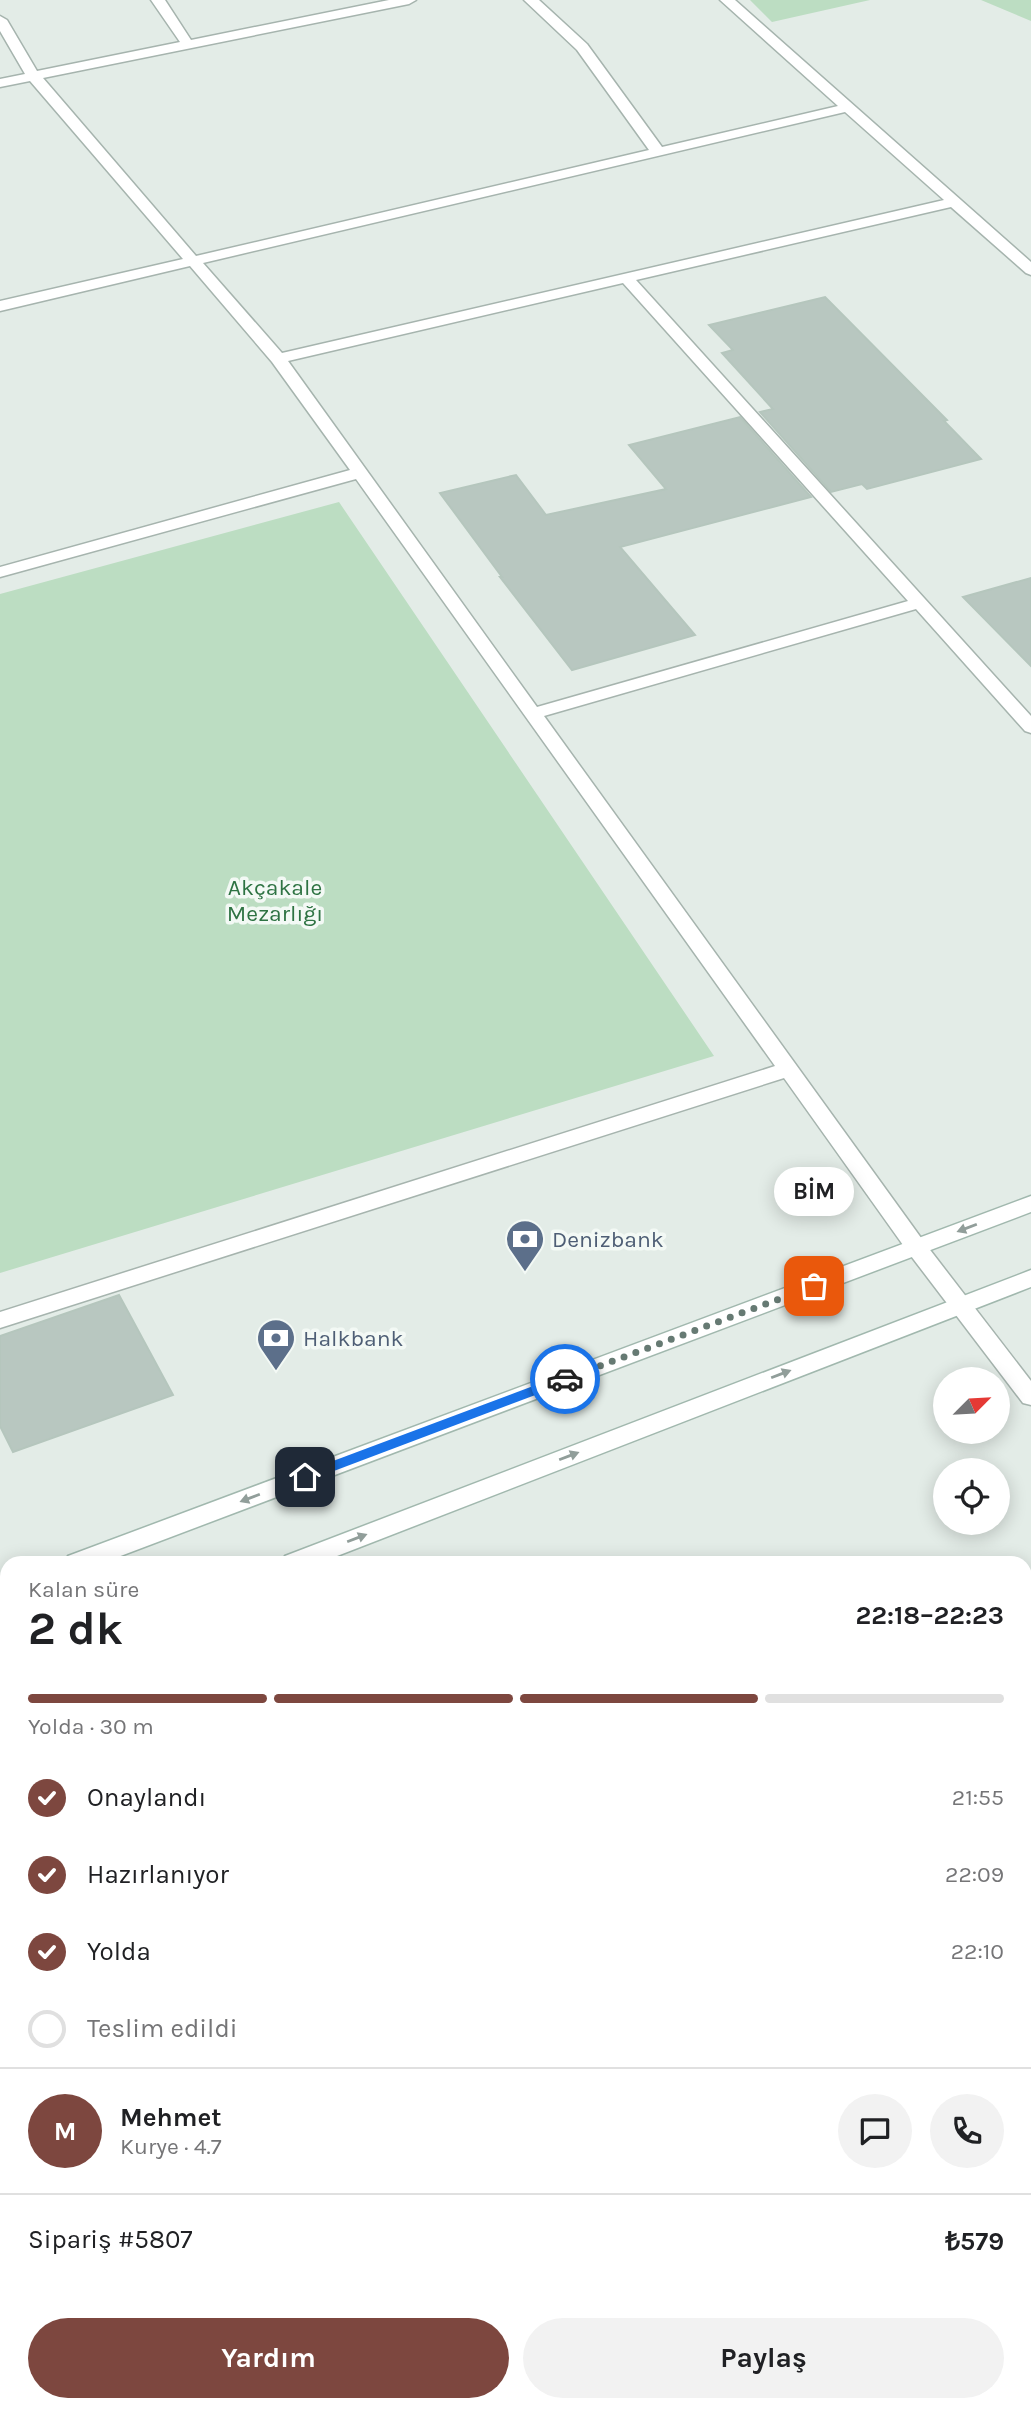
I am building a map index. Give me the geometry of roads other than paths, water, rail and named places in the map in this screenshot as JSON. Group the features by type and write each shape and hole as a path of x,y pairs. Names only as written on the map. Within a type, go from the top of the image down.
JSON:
{"street":[{"path":"158,0 188,45"},
{"path":"0,83 409,0"},
{"path":"531,0 582,47 657,152"},
{"path":"727,0 1031,270"},
{"path":"0,20 33,76 278,359 916,1247 1031,1397"},
{"path":"0,306 846,108"},
{"path":"278,359 954,202"},
{"path":"627,279 1031,727"},
{"path":"0,572 358,473"},
{"path":"532,714 919,603"},
{"path":"0,1320 788,1069"},
{"path":"95,1556 1031,1204"},
{"path":"311,1556 1031,1278"}],"place":[{"name":"Denizbank","path":"525,1273"},
{"name":"BİM","path":"814,1286"},
{"name":"Halkbank","path":"276,1372"}],"park label":[{"name":"Akçakale Mezarlığı","path":"275,900"}]}
